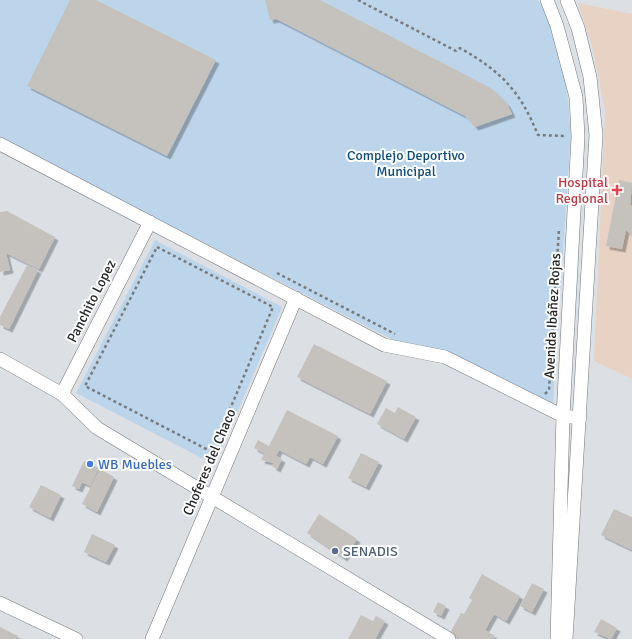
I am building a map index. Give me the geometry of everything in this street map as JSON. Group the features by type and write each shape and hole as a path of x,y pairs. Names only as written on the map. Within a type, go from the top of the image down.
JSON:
{"street":[{"name":"Avenida Ibáñez Rojas","path":"547,0 557,26 576,97 578,137 563,416 557,639"},
{"path":"566,639 596,136 590,76 578,28 567,0"},
{"path":"0,144 384,344 445,357 563,416 580,418"},
{"name":"Panchito Lopez","path":"62,394 150,222"},
{"name":"Choferes del Chaco","path":"152,639 296,298"},
{"path":"0,359 62,394 96,428 449,639"},
{"path":"0,603 76,639"}],"path":[{"path":"358,0 456,51 460,48 487,64 515,90 528,112 538,135 565,136"},
{"path":"542,394 546,394 549,390 559,224"},
{"path":"157,247 273,307 212,452 85,386 157,247"},
{"path":"276,273 396,334"}],"shaded area":[{"name":"Hospital Regional","path":"578,3 632,14 632,379 594,361 605,111 593,50"}],"green space":[{"name":"Complejo Deportivo Municipal","path":"0,0 538,0 554,28 567,91 571,132 553,402 550,404 405,346 0,138"},
{"path":"155,240 282,307 215,465 76,393"}],"building":[{"path":"70,0 96,0 216,60 167,156 27,86"},
{"path":"265,0 320,0 491,88 507,104 512,114 475,127 465,116 276,19 270,20"},
{"path":"619,180 632,183 630,206 632,205 632,236 626,230 622,249 606,246"},
{"path":"7,211 55,237 39,269 6,253 10,270 0,272 0,212"},
{"path":"27,265 38,270 9,329 0,325 0,317"},
{"path":"314,344 387,381 370,414 297,377"},
{"path":"398,407 416,417 404,439 377,424 386,408 395,413"},
{"path":"287,410 338,436 323,464 310,457 306,464 279,450 276,456 282,459 277,469 272,466 274,463 261,460 264,453 254,448 258,440 269,446"},
{"path":"361,453 379,462 366,487 348,478"},
{"path":"84,461 99,468 90,486 82,482 79,489 72,486"},
{"path":"100,469 114,477 97,512 82,504"},
{"path":"41,485 61,495 50,518 29,507"},
{"path":"614,509 632,517 632,550 601,535"},
{"path":"319,514 357,539 344,558 307,533"},
{"path":"92,534 115,545 106,562 84,552"},
{"path":"482,574 520,596 506,621 494,614 485,630 495,636 493,639 461,639 450,633 461,613 464,614 472,600 469,598"},
{"path":"532,583 544,589 532,612 520,606"},
{"path":"438,602 446,606 441,616 433,612"},
{"path":"361,615 373,621 376,616 385,621 375,639 348,639"},
{"path":"601,619 617,628 611,639 594,632"},
{"path":"0,627 18,636 16,639 0,639"}],"place":[{"name":"Hospital Regional","path":"617,190"},
{"name":"WB Muebles","path":"90,464"},
{"name":"SENADIS","path":"335,551"}]}
